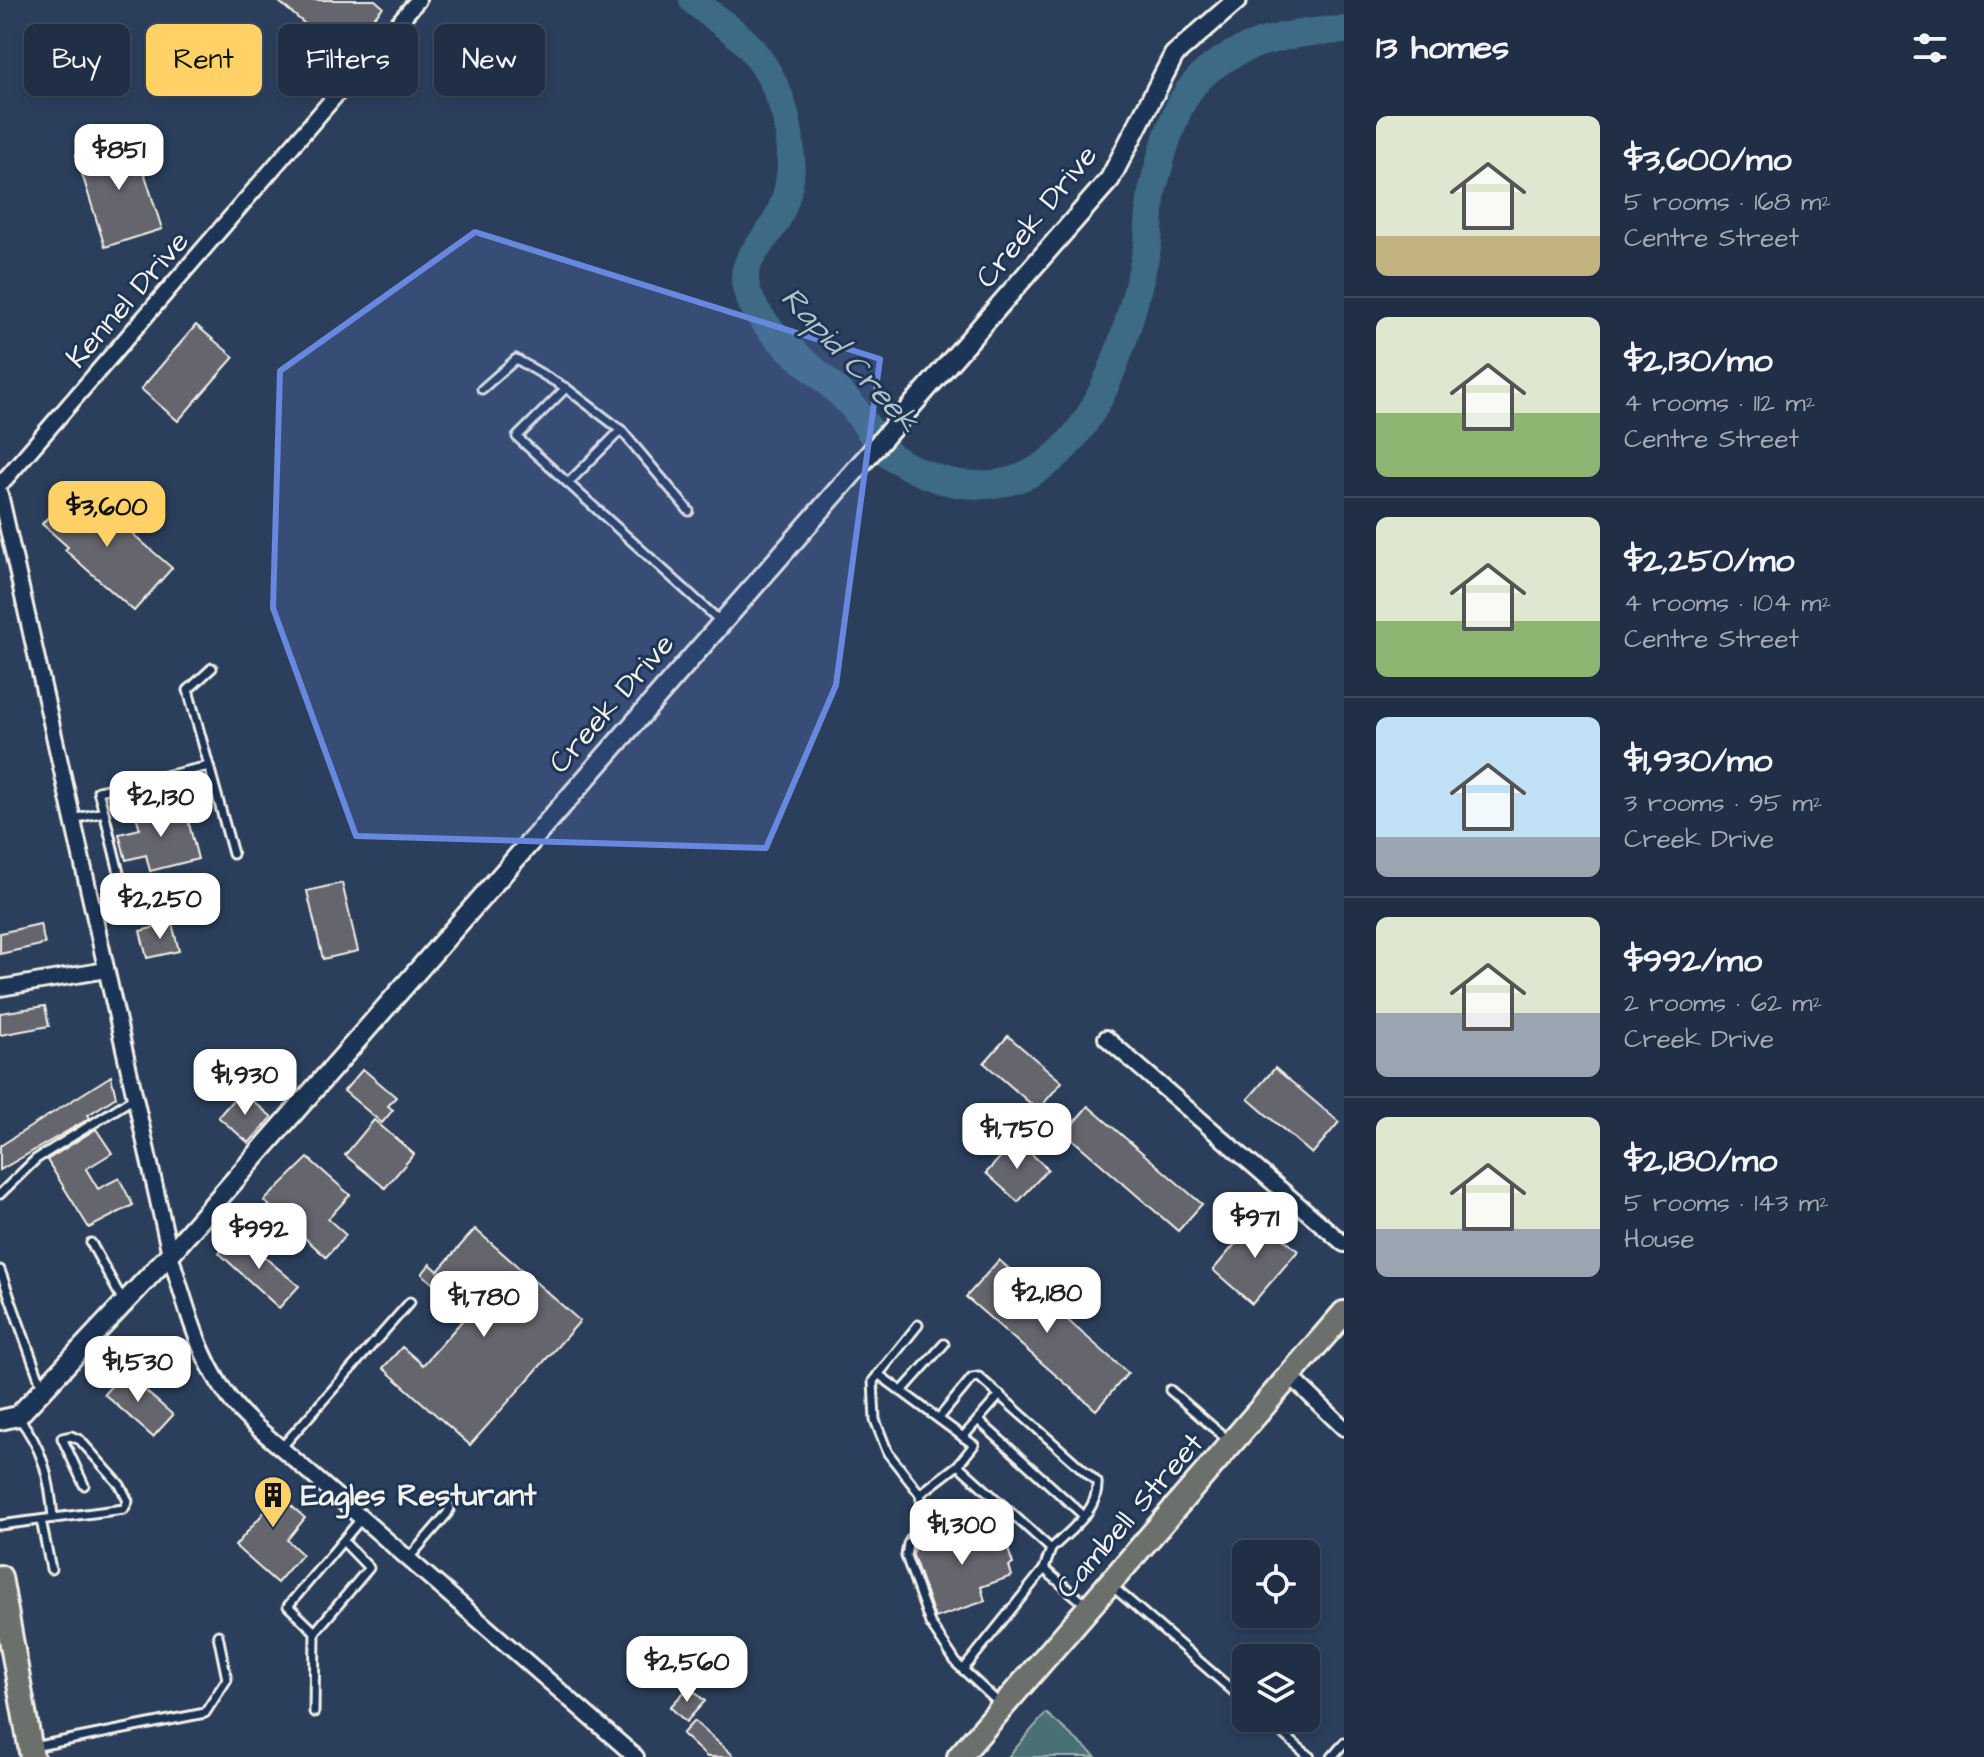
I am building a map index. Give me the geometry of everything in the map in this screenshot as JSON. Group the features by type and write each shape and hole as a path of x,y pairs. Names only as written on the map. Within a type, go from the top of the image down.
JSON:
{"main road":[{"name":"Cambell Street","path":"959,1757 1344,1313"},
{"path":"0,1577 32,1752"}],"street":[{"name":"Kennel Drive","path":"0,485 418,0"},
{"name":"Creek Drive","path":"9,1418 43,1389 170,1254 720,621 1110,179 1174,55 1237,0"},
{"path":"0,494 170,1254 197,1340 214,1375 239,1410 636,1757"},
{"path":"0,988 106,970"},
{"path":"1106,1038 1344,1244"},
{"path":"1289,1375 1344,1428"}],"lane":[{"path":"482,389 516,359 566,388 621,430 689,511"},
{"path":"566,388 517,437 720,621"},
{"path":"568,483 621,430"},
{"path":"212,668 188,690 233,854"},
{"path":"126,901 98,791 209,766"},
{"path":"73,819 104,812"},
{"path":"93,910 195,884"},
{"path":"0,1194 36,1159 136,1097"},
{"path":"91,1243 124,1303"},
{"path":"0,1270 43,1389"},
{"path":"281,1448 410,1302"},
{"path":"918,1325 873,1381 875,1420 888,1453 920,1494 924,1517 908,1544 906,1556 930,1623 963,1670 1002,1707"},
{"path":"902,1391 944,1344"},
{"path":"878,1374 974,1445 958,1465 920,1494"},
{"path":"939,1418 972,1378 979,1377 1097,1482 1098,1495 1084,1516 1051,1549 1044,1569 963,1670"},
{"path":"1170,1390 1231,1442"},
{"path":"963,1437 1000,1395"},
{"path":"9,1418 36,1439 45,1462 53,1518"},
{"path":"978,1420 1084,1516"},
{"path":"0,1525 124,1509 128,1501 120,1485 80,1440 71,1436 62,1438 84,1485"},
{"path":"958,1465 1051,1549"},
{"path":"407,1560 447,1514 450,1508 446,1496"},
{"path":"315,1632 288,1606 361,1519"},
{"path":"41,1520 51,1569"},
{"path":"314,1712 315,1632 369,1568 343,1541"},
{"path":"1044,1569 1088,1608"},
{"path":"1109,1583 1232,1690"},
{"path":"32,1752 205,1713 227,1679 218,1635"},
{"path":"1281,1732 1310,1757"},
{"path":"1332,1757 1344,1743"}],"highlighted area":[{"path":"475,232 880,359 836,685 766,848 356,836 273,608 280,371"}],"green space":[{"path":"1046,1713 1096,1757 1008,1757"}],"building":[{"path":"277,0 375,0 383,7 368,24 305,24"},
{"path":"133,137 162,229 105,247 76,155"},
{"path":"196,325 234,357 178,421 141,389"},
{"path":"74,488 100,511 103,508 172,568 134,611 65,550 68,547 42,524"},
{"path":"184,804 198,859 150,871 146,855 126,860 119,834 140,829 136,816"},
{"path":"342,883 358,951 323,959 307,891"},
{"path":"172,923 179,951 147,958 140,931"},
{"path":"40,924 45,944 0,954 0,933"},
{"path":"45,1006 49,1026 0,1035 0,1013"},
{"path":"1008,1036 1062,1082 1038,1110 984,1063"},
{"path":"1275,1068 1339,1122 1312,1154 1248,1099"},
{"path":"363,1069 396,1097 388,1106 393,1110 382,1123 344,1091"},
{"path":"111,1076 116,1097 88,1115 90,1118 0,1170 0,1146"},
{"path":"241,1091 272,1117 249,1143 218,1117"},
{"path":"1088,1106 1202,1204 1178,1231 1065,1133"},
{"path":"374,1120 414,1154 385,1188 345,1155"},
{"path":"96,1129 112,1153 86,1169 98,1189 119,1178 133,1205 89,1228 47,1160"},
{"path":"1016,1140 1048,1169 1018,1202 986,1173"},
{"path":"308,1158 350,1195 328,1219 346,1235 326,1257 264,1201"},
{"path":"1258,1217 1298,1251 1252,1304 1213,1270"},
{"path":"475,1229 580,1321 470,1445 383,1368 402,1347 423,1365 468,1314 422,1274 430,1264 438,1271"},
{"path":"237,1234 299,1286 279,1308 219,1253"},
{"path":"999,1260 1128,1373 1096,1410 966,1297"},
{"path":"124,1372 173,1415 153,1437 104,1394"},
{"name":"Eagles Resturant","path":"279,1495 305,1518 287,1540 302,1554 277,1583 235,1546"},
{"path":"988,1521 992,1533 997,1531 1001,1542 1005,1540 1013,1564 1009,1566 1012,1576 981,1587 985,1601 935,1618 913,1555 914,1547"},
{"path":"689,1687 705,1701 686,1722 670,1707"},
{"path":"694,1721 735,1757 707,1757 682,1734"}],"waterway":[{"name":"Rapid Creek","path":"693,0 740,37 766,69 784,111 789,134 791,157 784,202 775,223 746,269 746,287 752,304 777,336 853,407 888,454 934,478 977,485 1006,482 1037,470 1063,449 1085,421 1103,389 1118,354 1139,284 1148,245 1151,196 1162,155 1178,110 1196,82 1213,66 1254,45 1299,34 1344,30"}],"place":[{"name":"Eagles Resturant","path":"273,1529"}]}
